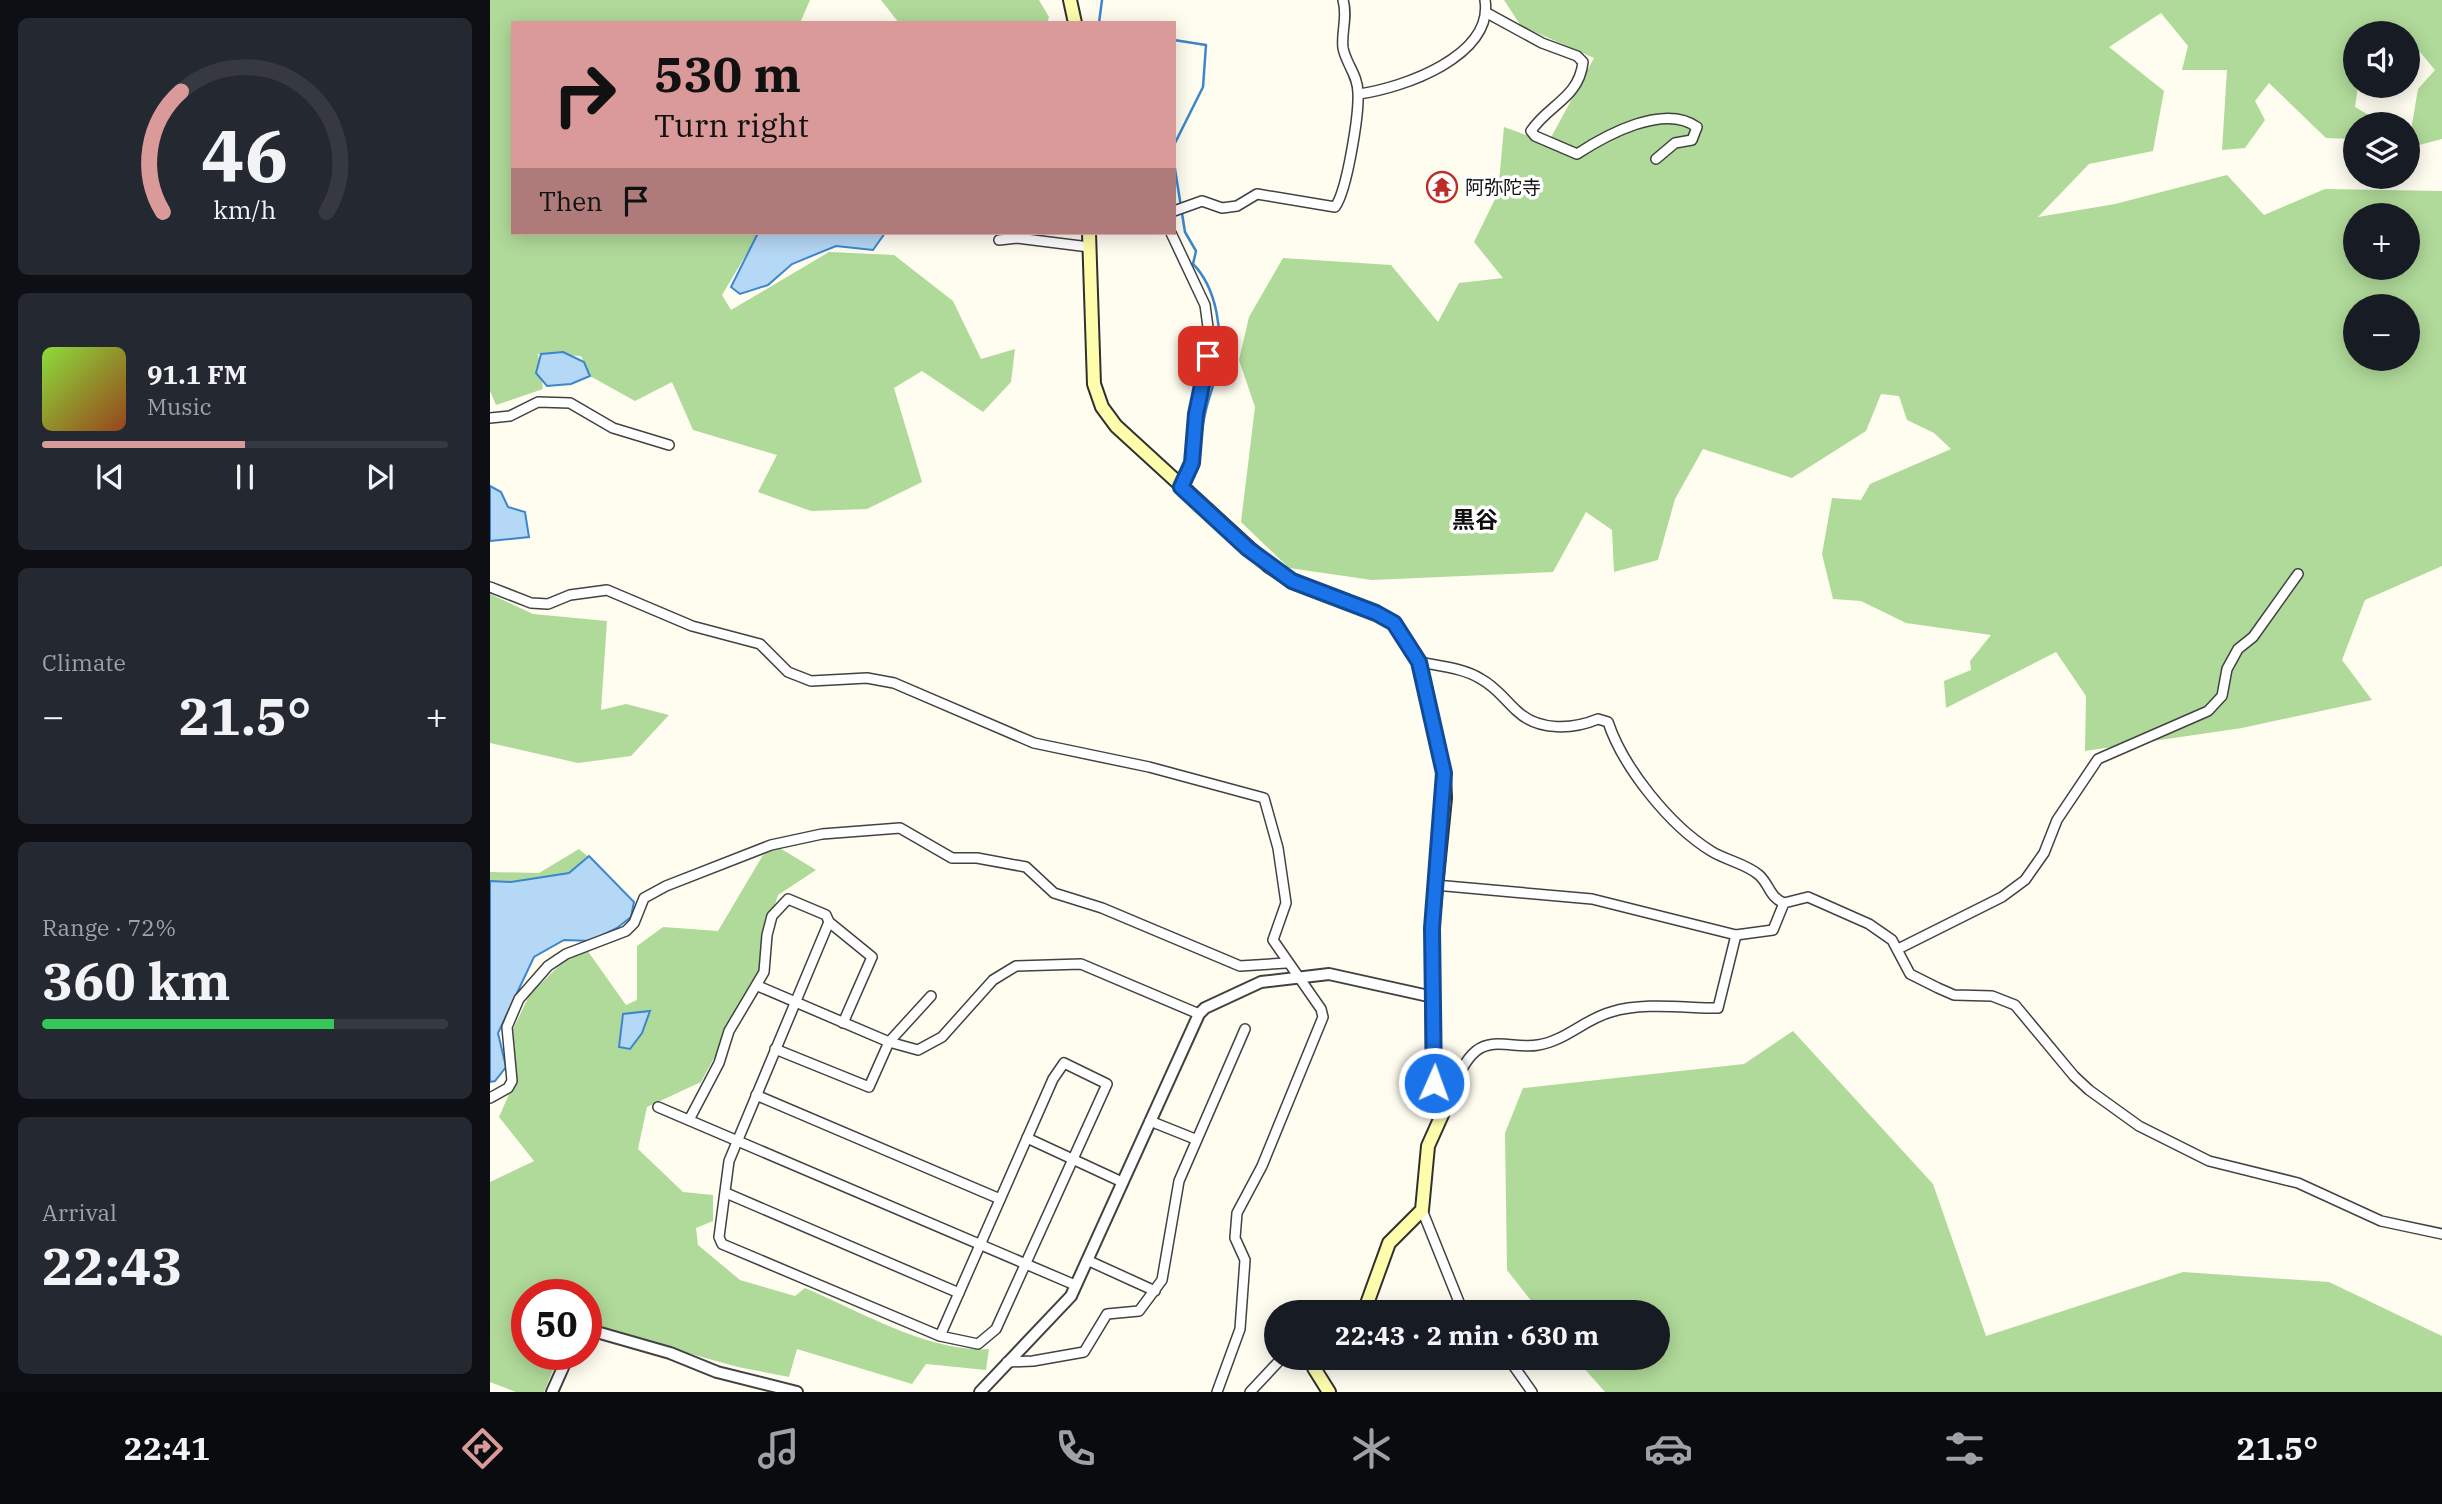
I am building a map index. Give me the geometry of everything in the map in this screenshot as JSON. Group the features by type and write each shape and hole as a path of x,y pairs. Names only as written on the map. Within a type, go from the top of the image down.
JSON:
{"main road":[{"path":"1070,0 1075,21"},
{"path":"1089,235 1094,384 1102,407 1116,426 1247,548 1292,581 1376,613 1394,623 1419,662 1444,773 1445,797 1435,885 1433,997 1434,1096 1445,1108 1428,1146 1422,1210 1389,1243 1368,1300"},
{"path":"1315,1370 1329,1392"}],"street":[{"path":"1176,210 1202,201 1222,208 1237,206 1257,194 1335,207 1348,177 1359,94 1355,72 1344,51 1342,37 1346,20 1343,0"},
{"path":"1359,94 1382,90 1421,76 1451,59 1480,34 1487,13 1485,0"},
{"path":"1487,13 1542,43 1577,56 1583,62 1568,98 1539,120 1531,131 1535,136 1577,154 1601,138 1644,121 1682,120 1697,127 1692,140 1675,143 1656,159"},
{"path":"1172,235 1205,306 1208,327 1208,356 1196,414 1192,463 1181,487"},
{"path":"999,240 1017,238 1089,247"},
{"path":"490,418 510,416 538,402 570,402 613,428 669,445"},
{"path":"1898,948 2002,897 2025,880 2044,853 2057,820 2098,759 2208,711 2222,696 2227,669 2238,649 2253,637 2298,574"},
{"path":"490,587 531,603 548,604 570,595 607,590 692,626 760,644 788,673 811,681 867,678 894,683 1048,747 1149,767 1258,794 1267,801 1283,874 1286,907 1272,936 1286,963 1299,978 1323,1017 1262,1166 1237,1213 1235,1238 1245,1260 1240,1329 1217,1392"},
{"path":"1419,662 1480,678 1507,699 1518,713 1552,727 1578,727 1598,719 1608,722 1617,750 1648,792 1690,836 1712,852 1760,875 1771,895 1784,903 1808,897 1869,925 1898,948 1910,974 1954,995 1993,996 2015,1005 2074,1076 2138,1125 2209,1161 2298,1183 2381,1221 2442,1234"},
{"path":"490,1098 508,1088 512,1081 507,1027 519,999 548,966 566,954 626,931 634,923 644,898 677,881 771,845 822,834 900,828 953,858 977,858 1026,867 1054,893 1102,908 1240,966 1286,963"},
{"path":"1435,885 1592,899 1736,935 1773,930 1784,903"},
{"path":"689,1120 719,1063 729,1031 758,986 764,972 769,926 781,903 788,899 826,915 829,922 872,957 844,1023"},
{"path":"829,922 737,1140 724,1182 726,1193 719,1237 722,1244 940,1336 978,1344 996,1329 1107,1084 1065,1063 1053,1079 940,1336"},
{"path":"1445,1108 1464,1065 1475,1052 1488,1044 1535,1046 1552,1042 1609,1012 1630,1008 1718,1008 1736,935"},
{"path":"758,986 889,1042 918,1050 932,1045 993,980 1016,966 1070,962 1081,964 1199,1014"},
{"path":"980,1392 1071,1296 1199,1014 1218,1000 1261,982 1299,978 1341,975 1433,997"},
{"path":"775,1049 869,1087 889,1042 931,996"},
{"path":"1007,1362 1033,1361 1084,1352 1107,1314 1139,1311 1155,1292 1162,1280 1179,1181 1245,1029"},
{"path":"756,1095 1000,1199"},
{"path":"658,1107 1075,1285"},
{"path":"1150,1121 1195,1139"},
{"path":"1027,1138 1122,1182"},
{"path":"726,1193 959,1293"},
{"path":"1422,1210 1459,1300"},
{"path":"1087,1260 1155,1292"},
{"path":"602,1334 670,1353 717,1372 797,1392"},
{"path":"552,1392 562,1370"},
{"path":"1250,1392 1271,1370"},
{"path":"1516,1370 1532,1392"}],"green space":[{"path":"490,0 810,0 801,21 511,21 511,235 758,235 722,295 731,310 829,252 894,255 953,301 981,359 1015,349 1011,382 983,412 922,371 894,388 922,482 867,509 811,511 758,492 777,455 693,430 672,382 635,401 590,376 581,356 538,354 543,389 496,405 490,391"},
{"path":"881,0 1039,0 1049,17 1048,21 897,21"},
{"path":"1504,0 2442,0 2442,139 2420,145 2420,112 2414,112 2416,98 2420,98 2420,87 2435,70 2420,52 2420,21 2343,21 2343,98 2356,98 2355,107 2364,112 2343,112 2343,139 2326,138 2269,83 2255,101 2265,120 2245,148 2222,150 2227,70 2182,70 2188,46 2161,13 2109,47 2164,91 2153,151 2089,164 2038,217 2115,204 2227,175 2264,215 2325,189 2442,191 2442,566 2365,600 2342,660 2372,700 2242,728 2085,751 2086,696 2056,652 1946,708 1944,681 1971,670 1970,661 1991,635 1906,623 1861,601 1833,599 1822,554 1832,498 1861,500 1870,484 1951,449 1934,433 1907,420 1899,396 1881,394 1866,431 1792,478 1703,449 1675,499 1658,560 1614,572 1612,530 1586,512 1553,572 1372,580 1289,568 1241,522 1255,407 1239,360 1249,317 1283,258 1391,265 1438,322 1459,283 1503,278 1474,242 1498,193 1504,127 1548,143 1594,58 1521,26"},
{"path":"490,594 533,614 607,621 601,710 626,704 669,715 631,756 578,763 490,743"},
{"path":"778,847 816,870 778,895 761,949 760,974 701,1082 647,1107 638,1149 683,1192 713,1195 713,1221 696,1228 698,1245 740,1280 795,1296 805,1288 919,1338 966,1348 989,1349 986,1370 926,1364 912,1384 797,1349 789,1377 738,1367 602,1329 602,1279 511,1279 511,1370 553,1370 544,1392 516,1392 490,1382 490,1182 534,1161 499,1117 517,1076 513,1029 530,994 565,960 587,950 626,1005 637,1000 637,946 663,927 718,931 763,855"},
{"path":"579,849 593,861 549,892 490,888 490,872 539,873"},
{"path":"1793,1031 1933,1184 1986,1336 2183,1272 2329,1282 2442,1336 2442,1392 1605,1392 1586,1370 1670,1370 1670,1300 1531,1300 1507,1270 1505,1133 1523,1088 1744,1064"}],"water":[{"path":"757,235 884,235 873,250 836,246 792,264 768,285 740,294 731,287"},
{"path":"563,352 584,362 590,376 571,384 547,386 536,373 541,354"},
{"path":"490,486 501,492 508,507 525,512 529,537 490,541"},
{"path":"589,856 634,902 631,917 617,928 591,941 564,940 534,957 498,1033 506,1067 495,1081 490,1082 490,881 511,882 569,873"},
{"path":"650,1011 642,1033 630,1049 619,1047 623,1014"}],"waterway":[{"path":"1099,21 1102,0"},
{"path":"1176,40 1206,45 1203,87 1176,141"},
{"path":"1176,176 1185,232 1196,251 1193,264 1208,285 1219,326 1218,367 1206,408 1197,463"}],"place":[{"name":"阿弥陀寺","path":"1442,187"}],"district":[{"name":"黒谷","path":"1475,520"}],"route":[{"path":"1208,356 1196,414 1192,463 1181,487 1247,548 1292,581 1376,613 1394,623 1407,639 1419,662 1441,751 1445,797 1432,928 1434,1083"}]}
